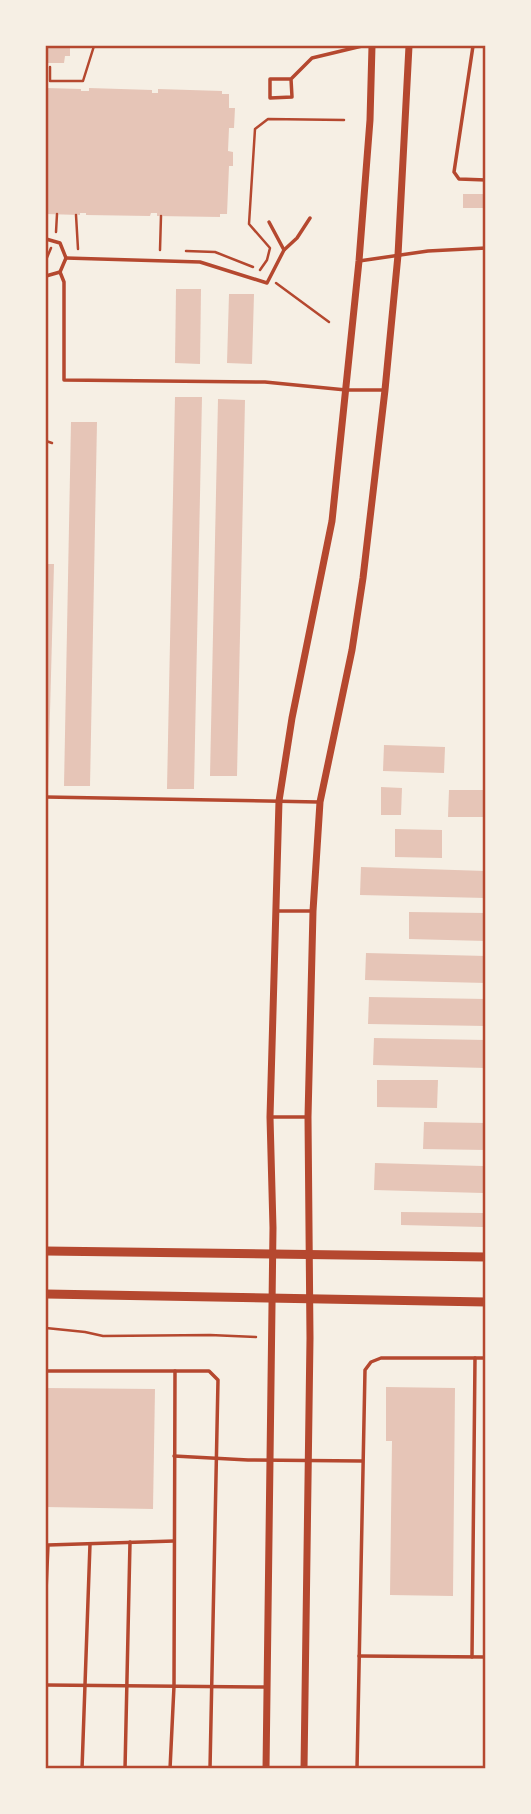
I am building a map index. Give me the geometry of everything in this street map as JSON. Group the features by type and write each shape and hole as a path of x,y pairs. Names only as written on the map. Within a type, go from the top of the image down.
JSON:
{"street":[{"path":"265,1769 272,1299 270,1117 279,801 292,719 332,522 359,261 370,120 372,46"},
{"path":"304,1769 310,1300 308,1117 313,911 320,802 352,650 385,390 398,255 409,46"},
{"path":"46,1251 485,1257"},
{"path":"46,1294 485,1303"}],"lane":[{"path":"291,79 292,97 270,97 270,79 291,79 312,58 362,46"},
{"path":"473,46 454,172 459,179 485,180"},
{"path":"66,258 200,262 267,283 284,250 297,238 310,218"},
{"path":"269,222 284,250"},
{"path":"46,239 60,243 66,258 60,272 64,282 64,380 265,382 346,390 385,390"},
{"path":"359,261 428,251 485,248"},
{"path":"46,276 60,272"},
{"path":"46,797 320,802"},
{"path":"277,911 313,911"},
{"path":"270,1117 308,1117"},
{"path":"357,1769 364,1376 372,1362 381,1358 485,1358"},
{"path":"472,1657 475,1358"},
{"path":"46,1371 209,1371 218,1380 214,1686 210,1769"},
{"path":"170,1769 174,1686 174,1371"},
{"path":"174,1455 362,1461"},
{"path":"46,1591 48,1545 174,1541"},
{"path":"125,1769 130,1542"},
{"path":"82,1769 90,1544"},
{"path":"359,1656 485,1657"},
{"path":"46,1685 266,1687"}],"path":[{"path":"50,67 50,81 83,81 94,46"},
{"path":"268,119 344,120"},
{"path":"76,215 78,249"},
{"path":"160,216 160,250"},
{"path":"181,252 215,252 259,270"},
{"path":"46,441 52,443"},
{"path":"46,1328 103,1336 256,1337"}],"building":[{"path":"46,46 70,46 70,56 65,56 64,63 46,63"},
{"path":"46,88 81,91 89,91 89,88 152,90 152,93 158,93 158,89 222,91 222,94 229,94 229,108 235,108 234,128 229,128 228,151 233,152 233,166 229,166 227,214 220,214 220,217 157,216 157,213 151,213 150,216 46,214"},
{"path":"463,194 486,194 486,208 463,208"},
{"path":"176,289 201,289 200,364 175,363"},
{"path":"229,294 254,294 252,364 227,363"},
{"path":"175,397 202,397 194,789 167,789"},
{"path":"218,399 245,400 237,776 210,776"},
{"path":"71,422 97,422 90,786 64,786"},
{"path":"46,564 54,564 48,787 46,787"},
{"path":"384,745 445,747 444,773 383,771"},
{"path":"381,787 402,788 401,815 381,815"},
{"path":"449,790 486,790 486,817 448,817"},
{"path":"395,829 442,830 442,858 395,857"},
{"path":"361,867 486,871 486,898 360,895"},
{"path":"409,912 486,913 486,941 409,939"},
{"path":"366,953 486,956 486,983 365,980"},
{"path":"369,997 486,999 486,1026 368,1024"},
{"path":"374,1038 486,1040 486,1068 373,1065"},
{"path":"377,1080 438,1080 437,1108 377,1107"},
{"path":"424,1122 486,1123 486,1150 423,1149"},
{"path":"375,1163 483,1166 483,1193 374,1190"},
{"path":"401,1212 483,1213 483,1227 401,1225"},
{"path":"386,1387 455,1388 453,1596 390,1595 392,1441 386,1441"},
{"path":"46,1388 155,1389 153,1509 46,1507"}]}
